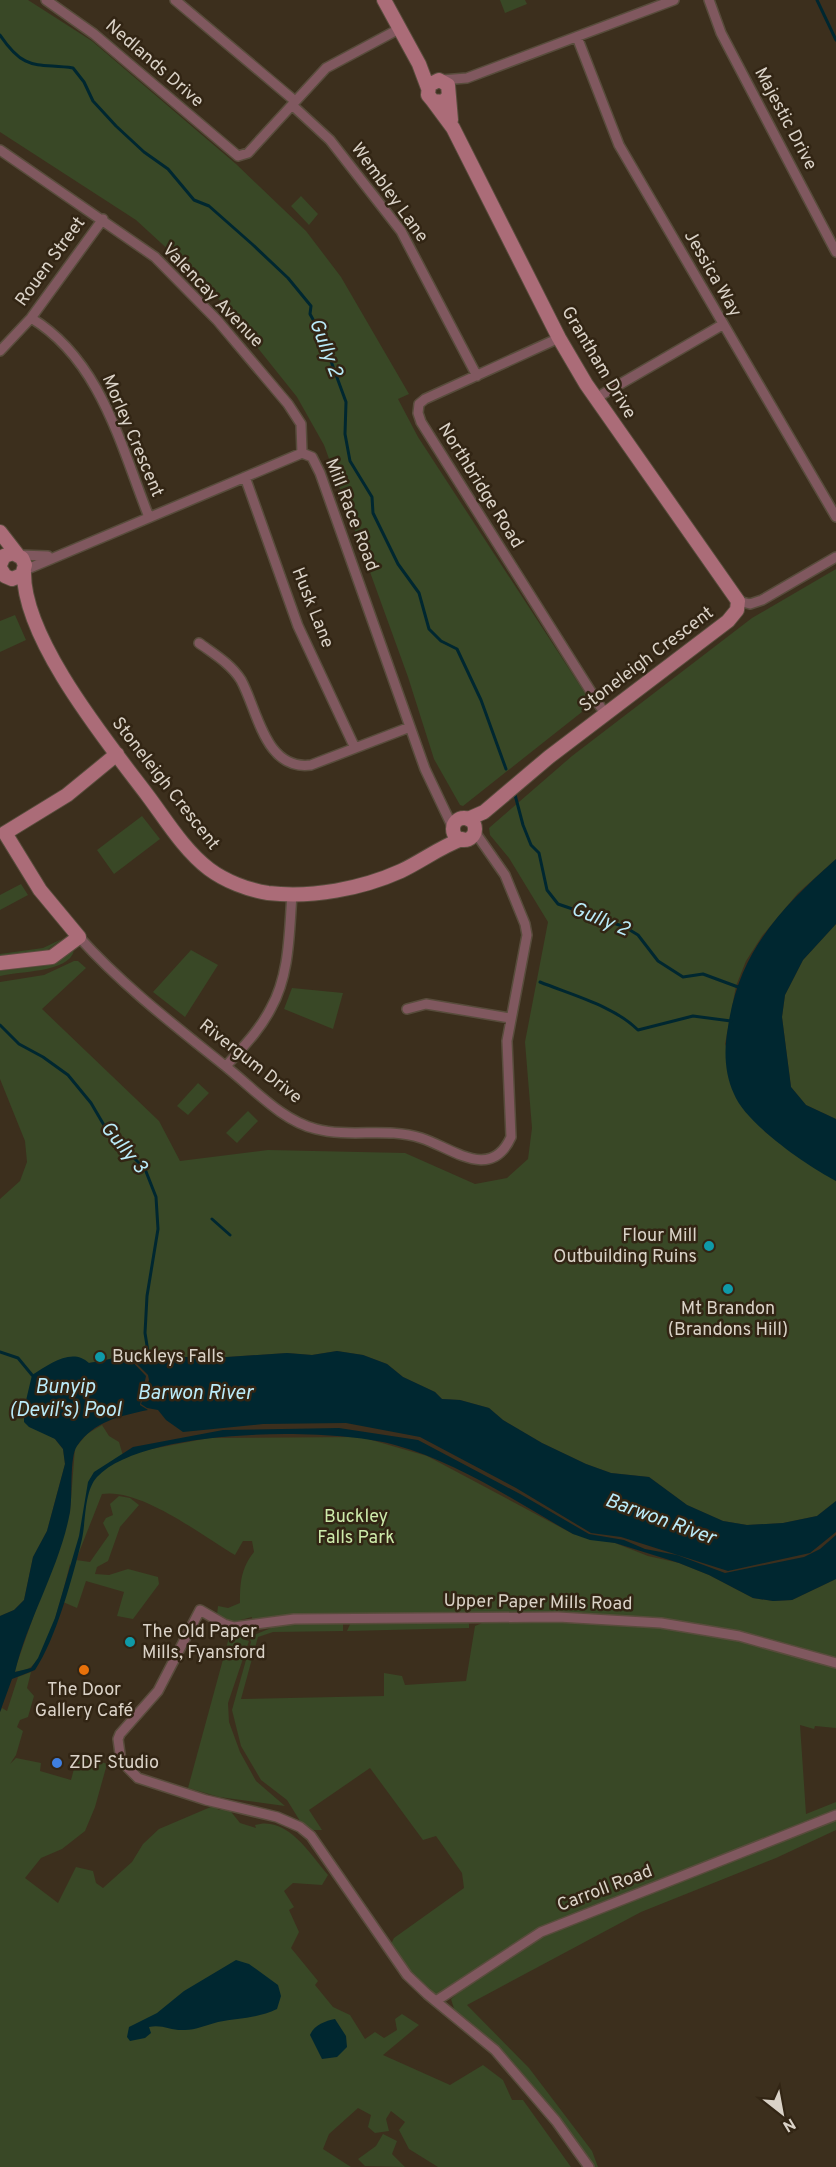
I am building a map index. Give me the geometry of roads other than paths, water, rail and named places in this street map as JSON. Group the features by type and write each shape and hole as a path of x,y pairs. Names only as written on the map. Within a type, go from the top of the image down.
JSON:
{"street":[{"name":"Nedlands Drive","path":"46,0 94,34 238,156 248,153 293,103"},
{"name":"Wembley Lane","path":"175,0 293,103 337,148 401,231 477,376"},
{"name":"Grantham Drive","path":"384,0 419,64 436,83 448,85 453,128"},
{"path":"436,83 467,78 674,0"},
{"name":"Majestic Drive","path":"709,0 721,33 836,252"},
{"path":"293,103 333,62 399,28"},
{"name":"Jessica Way","path":"578,37 619,145 836,518"},
{"path":"433,101 443,102 467,78"},
{"name":"Grantham Drive","path":"436,83 428,95 453,128 559,338 596,398 738,601"},
{"name":"Valencay Avenue","path":"0,150 103,219 177,277 288,404 301,424 302,453"},
{"name":"Rouen Street","path":"0,351 31,318 103,219"},
{"name":"Morley Crescent","path":"31,318 81,363 101,396 148,518"},
{"path":"596,398 722,325"},
{"name":"Northbridge Road","path":"559,338 425,399 419,404 421,422 604,714"},
{"name":"Mill Race Road","path":"56,554 302,453 312,457 318,467 424,769 446,808 465,829"},
{"name":"Husk Lane","path":"245,477 298,626 356,748"},
{"name":"Stoneleigh Crescent","path":"0,532 24,561 28,602 42,637 68,685 179,838 209,869 234,884 265,893 292,895 370,883 402,870 438,850 604,714 728,621 737,610 738,601 750,604 762,600 836,556"},
{"path":"0,544 2,569"},
{"path":"2,569 8,554 31,557 56,554"},
{"path":"2,569 17,578 56,554"},
{"name":"Stoneleigh Crescent","path":"2,569 28,602"},
{"path":"199,643 225,662 241,680 279,759 299,767 310,765 410,727"},
{"path":"3,829 67,795 117,754"},
{"name":"Rivergum Drive","path":"3,829 40,890 79,938 118,977 226,1066 302,1124 317,1130 346,1133 404,1134 420,1138 465,1157 484,1160 505,1150 511,1137 507,1057 510,1018 524,958 525,924 505,875 489,853 465,829"},
{"path":"226,1066 261,1024 276,998 286,967 292,895"},
{"path":"0,963 52,957 79,938"},
{"path":"407,1008 426,1004 510,1018"},
{"name":"Upper Paper Mills Road","path":"436,2001 407,1975 389,1952 323,1851 300,1827 245,1807 206,1800 138,1778 122,1761 118,1739 120,1734 158,1691 200,1610 234,1627 306,1619 558,1617 661,1623 739,1636 836,1663"},
{"name":"Carroll Road","path":"436,2001 541,1932 836,1815"},
{"path":"436,2001 495,2050 522,2080 589,2167"}],"water":[{"path":"836,859 836,924 803,960 785,995 782,1017 791,1087 806,1105 836,1119 836,1181 794,1155 751,1118 734,1094 727,1069 726,1052 734,1000 753,953 797,895"},
{"name":"Barwon River","path":"337,1351 363,1355 387,1364 403,1377 435,1392 442,1399 460,1400 489,1408 503,1420 542,1443 586,1464 611,1473 649,1477 687,1505 723,1521 747,1525 783,1523 817,1516 836,1501 836,1532 810,1553 728,1571 621,1537 591,1533 516,1488 420,1437 346,1423 263,1424 183,1432 166,1420 158,1410 141,1404 149,1380 148,1375 130,1357 131,1354 153,1357 227,1357 287,1353 312,1355"},
{"name":"Bunyip (Devil's) Pool","path":"123,1352 146,1376 140,1405 148,1410 118,1417 100,1425 77,1446 72,1468 71,1505 65,1532 15,1672 31,1668 38,1658 55,1618 79,1536 88,1482 94,1472 133,1447 223,1430 339,1428 418,1440 522,1495 589,1534 624,1540 645,1549 677,1555 725,1573 804,1557 820,1549 836,1535 836,1579 792,1600 773,1601 753,1598 709,1575 679,1563 615,1543 590,1540 573,1534 464,1472 418,1452 395,1445 328,1435 285,1434 195,1440 154,1448 120,1461 97,1477 88,1498 82,1539 74,1571 50,1642 35,1670 12,1679 0,1712 0,1616 14,1610 24,1600 33,1557 47,1531 65,1464 63,1449 55,1439 29,1427 24,1422 24,1409 32,1375 53,1362 68,1357 82,1358 89,1363 110,1359"},
{"path":"236,1960 249,1964 278,1985 281,1996 277,2009 256,2016 218,2022 191,2030 149,2027 151,2033 145,2038 130,2041 127,2037 129,2027 157,2013 184,1991"},
{"path":"335,2019 346,2036 347,2047 337,2057 322,2059 310,2035 320,2024"}],"waterway":[{"path":"817,0 836,40"},
{"name":"Gully 2","path":"0,35 17,55 32,64 73,68 84,82 93,101 116,126 144,152 168,169 194,200 209,206 252,244 288,278 311,306 310,314 321,334 346,402 345,434 350,461 372,497 373,513 398,564 419,593 429,629 441,641 457,649 481,700 506,769"},
{"name":"Gully 2","path":"514,791 531,845 539,853 547,890 558,904 625,927 638,935 658,961 683,977 703,974 738,987"},
{"path":"540,982 605,1008 638,1030 693,1016 731,1021"},
{"name":"Gully 3","path":"0,1025 19,1044 43,1057 68,1075 91,1103 108,1132 145,1169 156,1197 158,1229 147,1296 145,1333 149,1358"},
{"path":"212,1219 230,1235"},
{"name":"Bunyip (Devil's) Pool","path":"0,1352 18,1358 32,1375"}],"place":[{"name":"Flour Mill Outbuilding Ruins","path":"709,1246"},
{"name":"Mt Brandon (Brandons Hill)","path":"728,1289"},
{"name":"Buckleys Falls","path":"100,1357"},
{"name":"The Old Paper Mills, Fyansford","path":"130,1642"},
{"name":"The Door Gallery Café","path":"84,1670"},
{"name":"ZDF Studio","path":"57,1763"}],"park label":[{"name":"Buckley Falls Park","path":"356,1528"}]}
